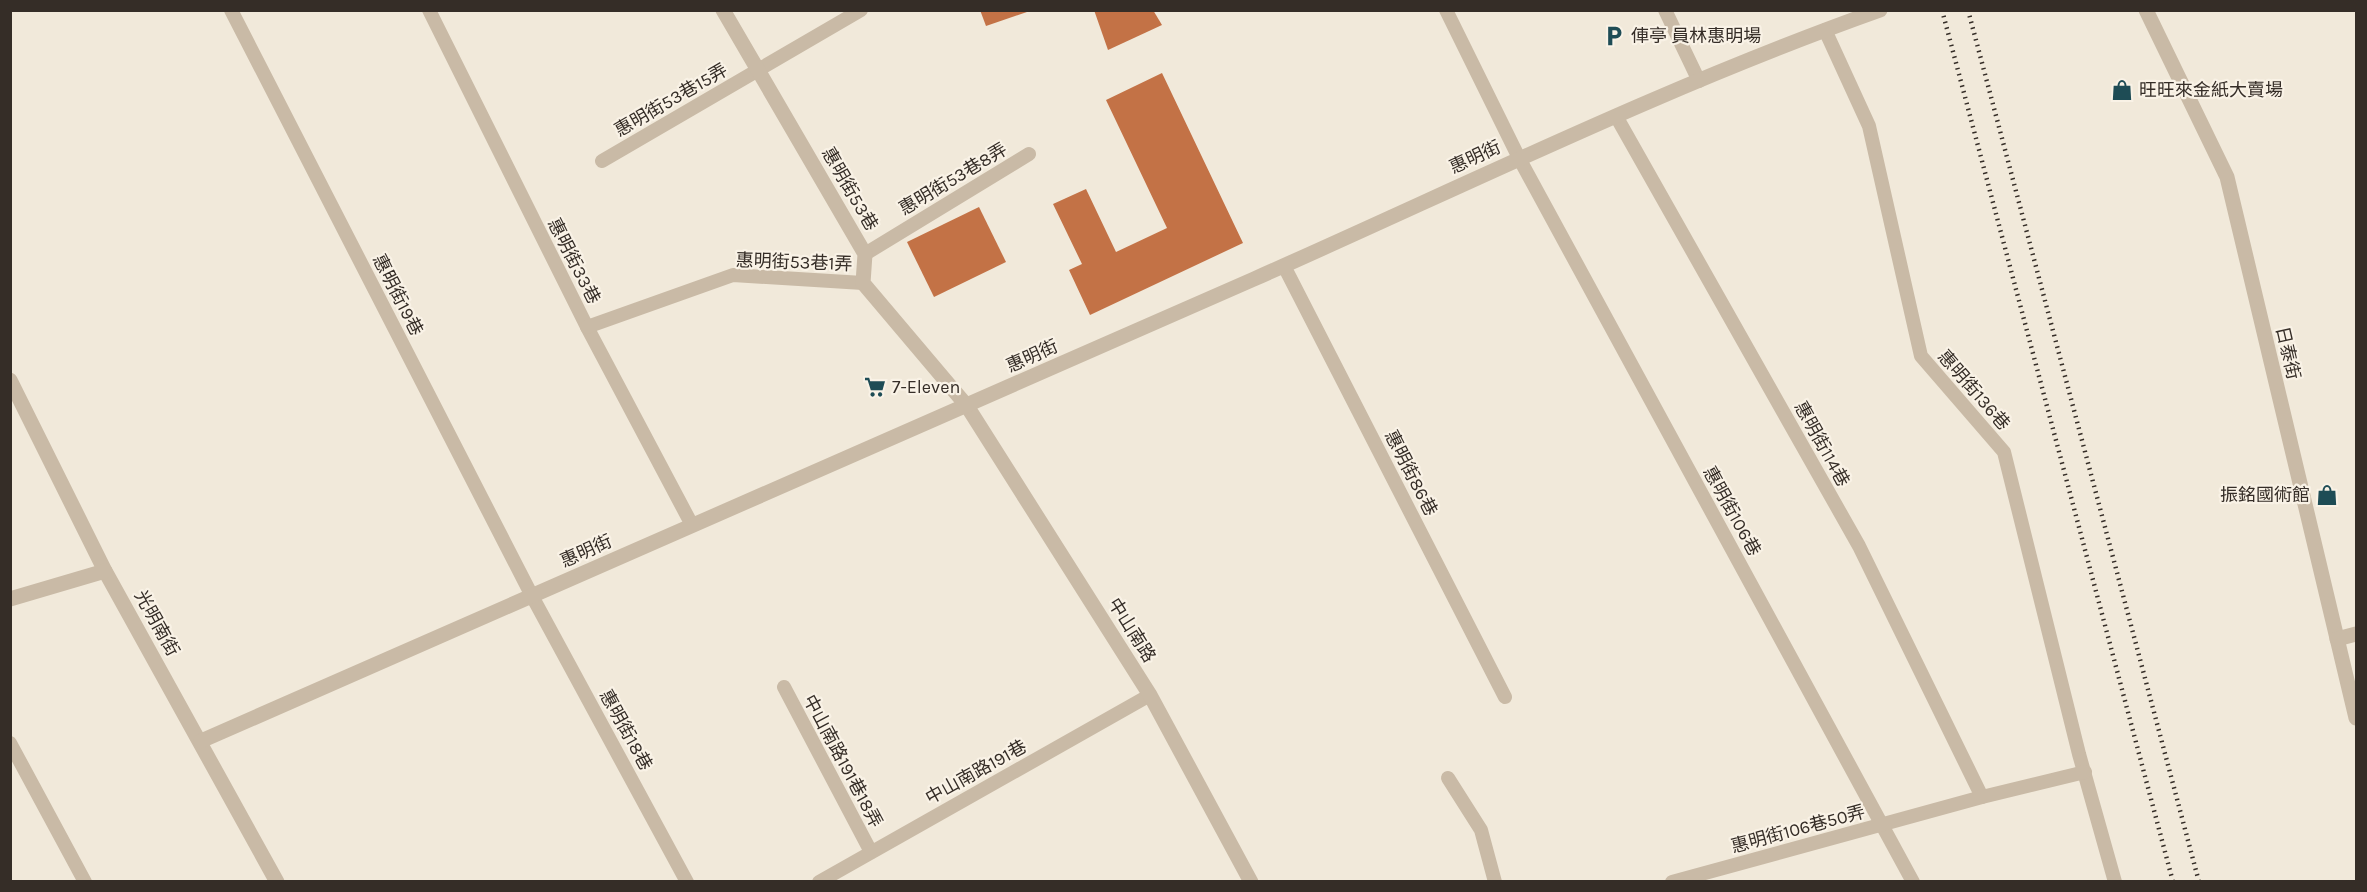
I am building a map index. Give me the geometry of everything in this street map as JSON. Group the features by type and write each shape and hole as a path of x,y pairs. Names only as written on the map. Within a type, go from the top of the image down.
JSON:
{"street":[{"name":"惠明街53巷","path":"723,10 865,254 863,283"},
{"name":"惠明街","path":"201,741 1284,266 1616,116 1825,30 1880,10"},
{"name":"日泰街","path":"2146,10 2227,177 2356,718"},
{"path":"863,283 967,406"},
{"name":"光明南街","path":"10,380 105,571 277,882"},
{"name":"中山南路","path":"967,406 1150,695 1251,882"},
{"path":"10,599 105,571"},
{"path":"2337,639 2356,634"}],"lane":[{"name":"惠明街19巷","path":"231,10 532,596"},
{"name":"惠明街33巷","path":"429,10 587,327 692,525"},
{"name":"惠明街53巷15弄","path":"602,162 861,10"},
{"name":"惠明街106巷","path":"1446,10 1519,159 1913,882"},
{"path":"1665,10 1699,81"},
{"name":"惠明街136巷","path":"1825,30 1869,126 1921,356 2004,452 2115,882"},
{"name":"惠明街114巷","path":"1616,116 1859,546 1982,797"},
{"name":"惠明街53巷8弄","path":"865,254 1029,154"},
{"name":"惠明街86巷","path":"1284,266 1505,697"},
{"name":"惠明街53巷1弄","path":"587,327 733,274 863,283"},
{"name":"惠明街18巷","path":"532,596 687,882"},
{"name":"中山南路191巷18弄","path":"784,687 871,852"},
{"name":"中山南路191巷","path":"819,882 1150,695"},
{"path":"10,742 85,882"},
{"name":"惠明街106巷50弄","path":"1672,882 1982,797 2085,772"},
{"path":"1448,778 1480,830 1496,882"}],"building":[{"path":"980,10 1026,10 1027,12 986,26"},
{"path":"1094,10 1153,10 1162,25 1108,50"},
{"path":"1162,73 1243,243 1090,315 1069,270 1082,264 1053,204 1086,189 1116,252 1167,228 1106,100"},
{"path":"979,207 1006,262 934,297 907,242"}],"railway":[{"path":"1942,10 2173,882"},
{"path":"1968,10 2199,882"}],"place":[{"name":"俥亭 員林惠明場","path":"1614,36"},
{"name":"旺旺來金紙大賣場","path":"2122,90"},
{"name":"7-Eleven","path":"875,387"},
{"name":"振銘國術館","path":"2327,495"}]}
